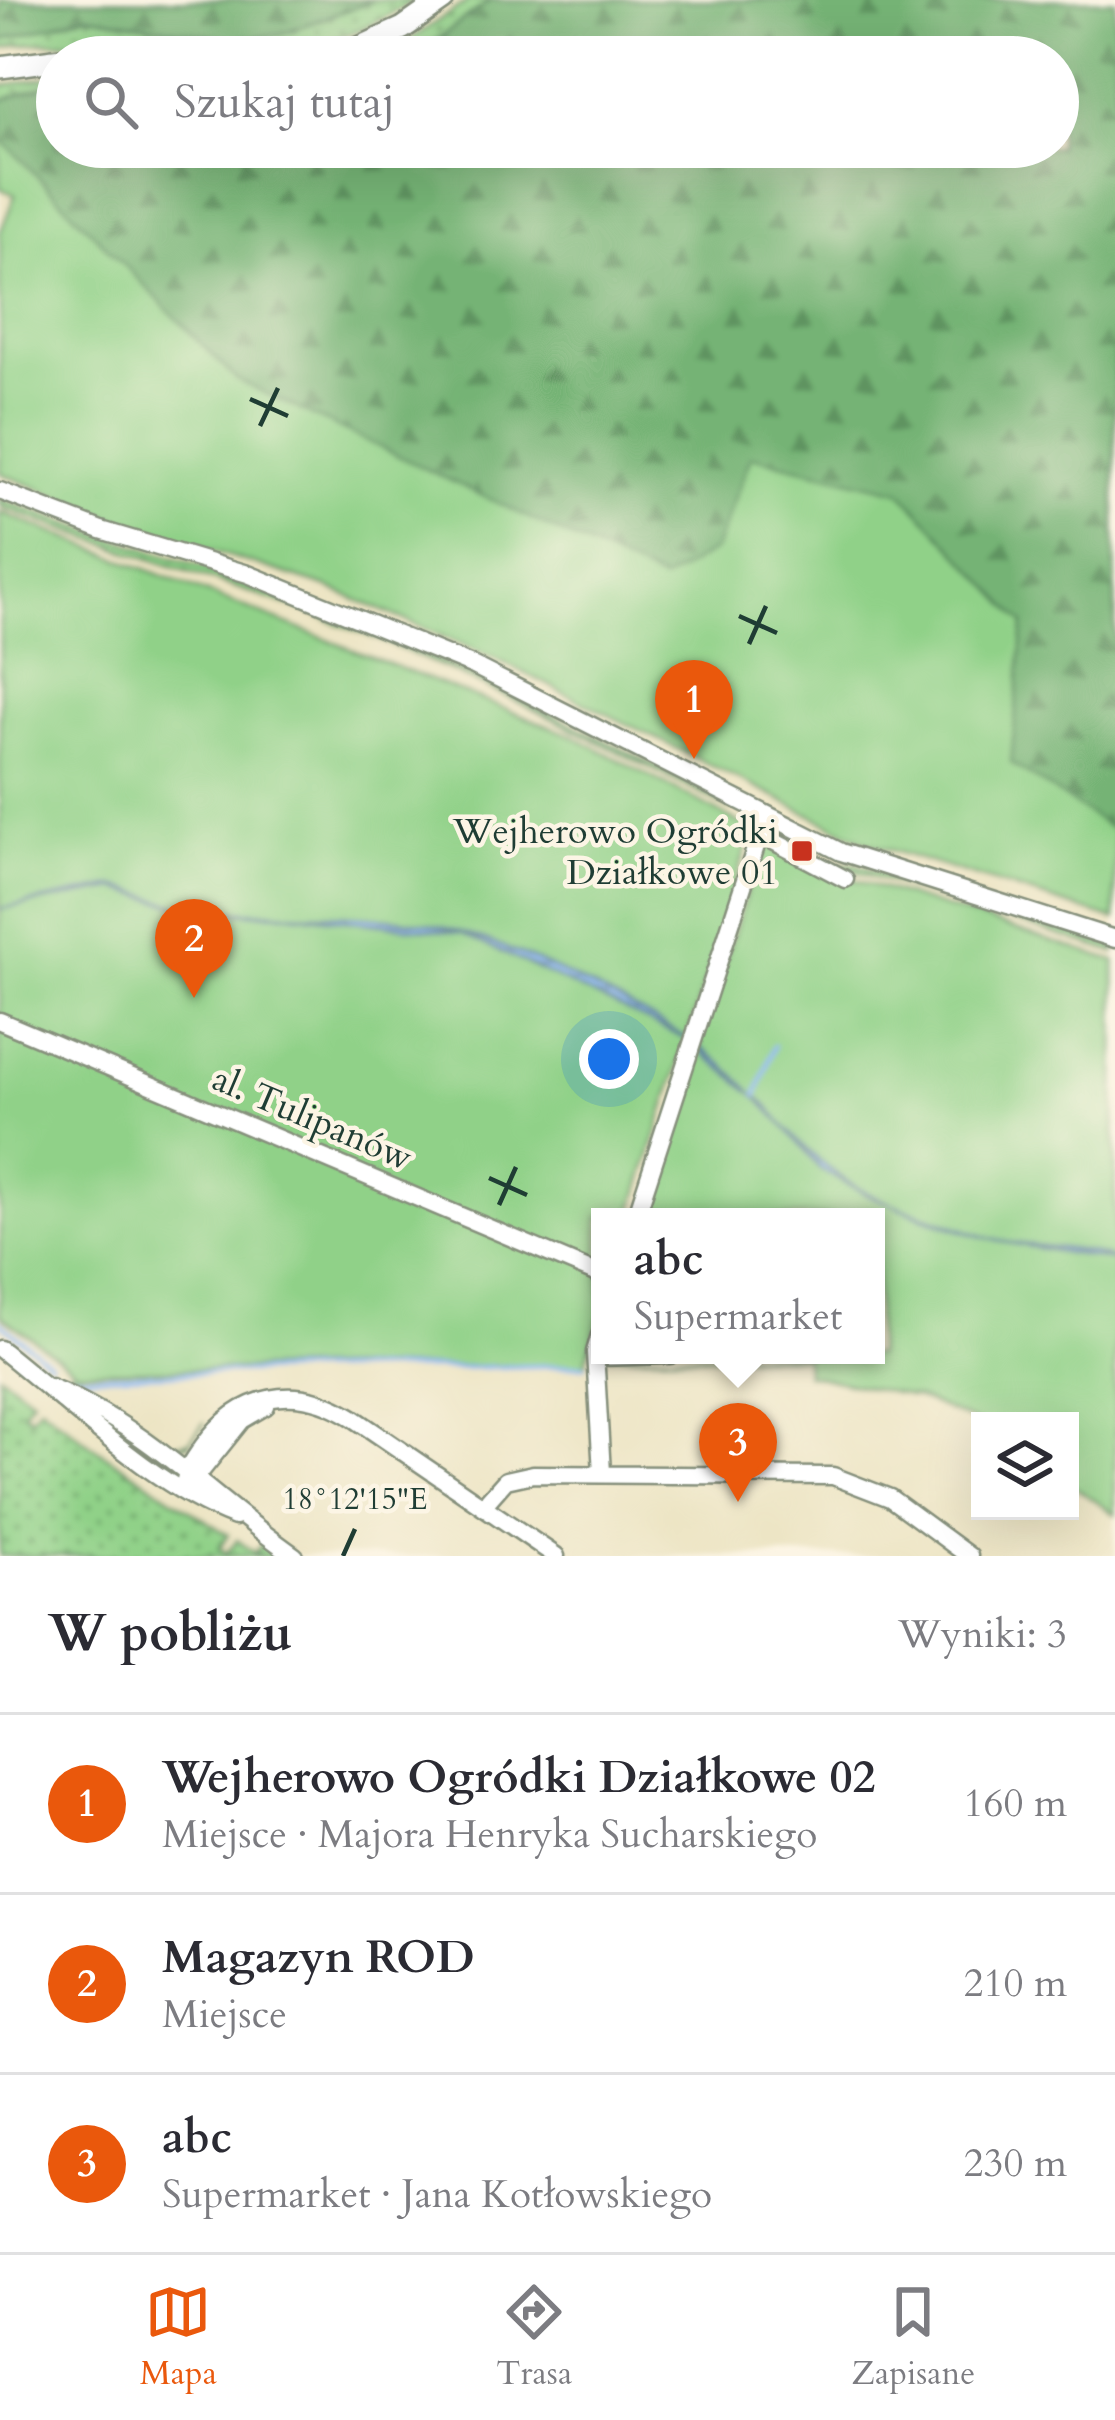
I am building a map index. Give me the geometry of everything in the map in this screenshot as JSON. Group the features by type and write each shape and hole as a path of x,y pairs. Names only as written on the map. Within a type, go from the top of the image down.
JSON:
{"main road":[{"path":"386,36 443,0"},
{"path":"0,67 36,62"}],"street":[{"path":"0,491 100,530 248,574 474,666 766,815 873,864 1115,939"},
{"path":"639,1208 766,815"},
{"path":"758,834 845,879"},
{"name":"al. Tulipanów","path":"0,1021 591,1271"},
{"path":"0,1348 50,1387 75,1414 189,1480 296,1556"},
{"path":"598,1364 602,1473"},
{"path":"189,1480 235,1409 278,1400 338,1409 552,1555"},
{"path":"483,1506 494,1490 518,1476 833,1476 890,1498 969,1556"}],"green space":[{"path":"0,0 374,0 278,35 213,36 86,15 0,41"},
{"path":"374,0 414,0 342,36 266,36"},
{"path":"469,0 491,0 446,36 415,36"},
{"path":"491,0 1115,0 1115,831 1010,764 1024,623 900,491 752,457 715,550 663,581 237,380 0,138 0,101 36,89 36,168 1079,168 1079,36 442,36"},
{"path":"86,15 213,36 36,36 36,44 0,49 0,41"},
{"path":"36,79 36,89 0,101 0,86"},
{"path":"0,138 237,380 663,581 715,550 751,456 900,491 1024,623 1011,763 1115,831 1115,920 868,843 494,658 329,588 119,521 0,473 0,233 15,195 0,188"},
{"path":"0,499 314,606 496,686 733,805 731,809 544,714 401,649 0,506"},
{"path":"0,512 574,736 752,830 634,1208 591,1208 591,1345 585,1365 77,1371 0,1315"},
{"path":"763,841 846,877 1115,961 1115,1514 1079,1490 1079,1412 971,1412 971,1420 918,1398 806,1374 805,1364 885,1364 885,1208 647,1208"},
{"path":"830,863 855,864 1115,946 1115,953"},
{"path":"73,1367 98,1394 172,1445 190,1441 205,1422 188,1444 170,1447 66,1378"},
{"path":"0,1374 32,1398 23,1411 30,1417 40,1405 88,1443 228,1535 219,1548 227,1553 237,1540 255,1553 263,1542 284,1556 0,1556"}],"water":[{"path":"114,886 207,910 194,910 116,889 0,909"},
{"path":"288,913 400,919 464,933 521,954 686,1038 753,1093 687,1040 461,933"},
{"path":"784,1126 845,1180 891,1204 869,1196 820,1169"},
{"path":"891,1204 991,1239 951,1228"},
{"path":"991,1239 1074,1249 1115,1261 997,1241"}],"waterway":[{"path":"757,1095 774,1046"},
{"path":"0,1322 29,1346"},
{"path":"32,1348 50,1362"},
{"path":"71,1376 585,1365"}],"place":[{"name":"Wejherowo Ogródki Działkowe 02","path":"694,759"},
{"name":"Wejherowo Ogródki Działkowe 01","path":"802,851"},
{"name":"Magazyn ROD","path":"194,998"},
{"name":"abc","path":"738,1502"}]}
